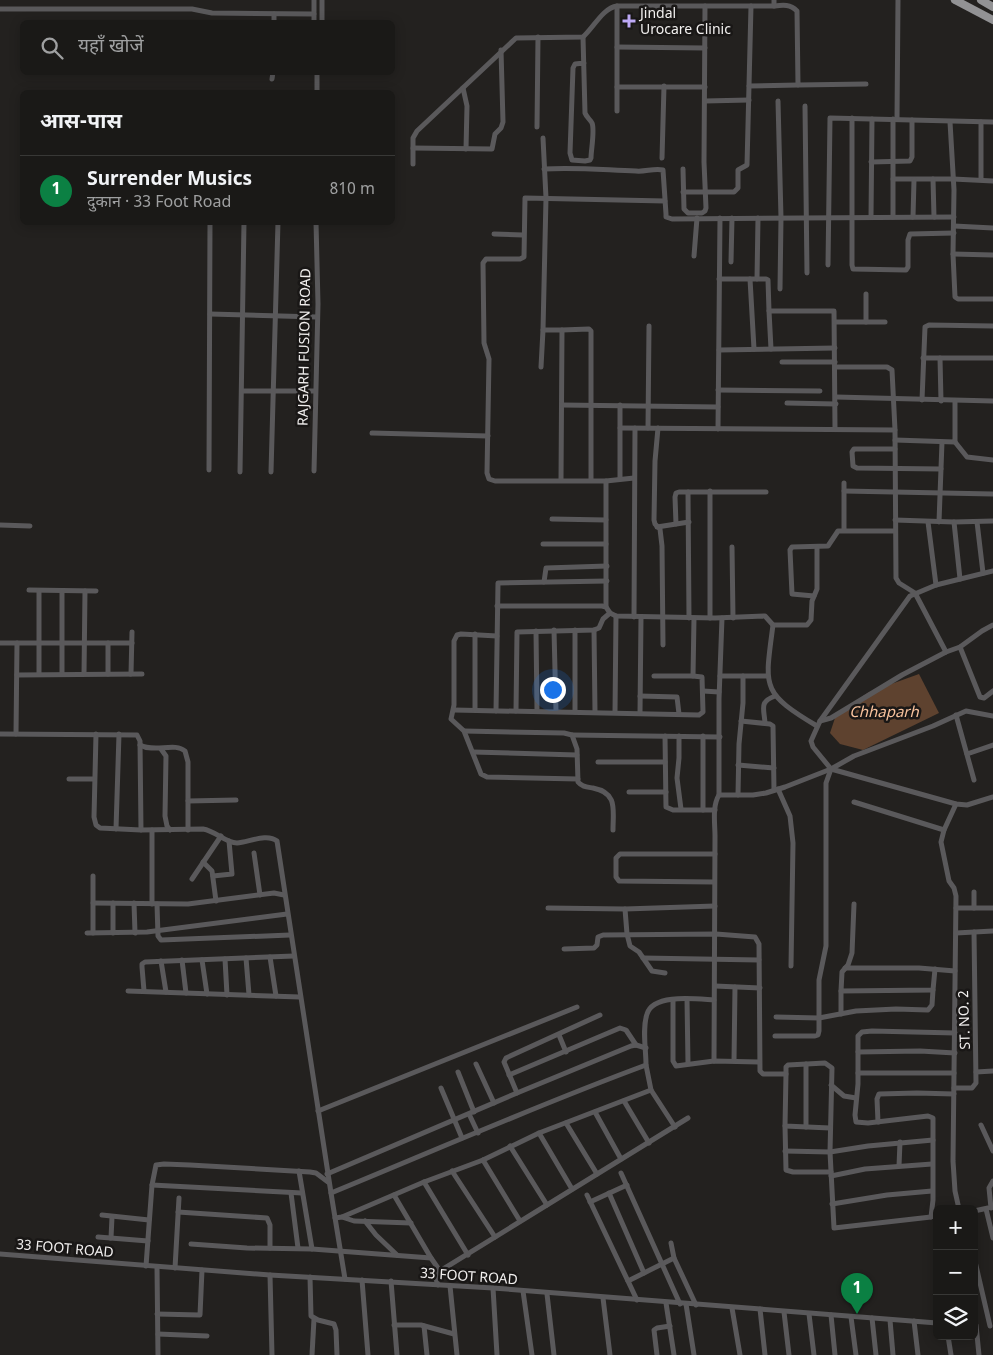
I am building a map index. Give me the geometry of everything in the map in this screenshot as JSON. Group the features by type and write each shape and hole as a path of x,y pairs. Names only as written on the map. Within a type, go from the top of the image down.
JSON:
{"main road":[{"path":"954,0 993,20"},
{"path":"980,0 993,6"}],"street":[{"path":"314,0 314,20"},
{"path":"322,0 322,20"},
{"path":"893,217 892,162 898,0"},
{"path":"584,63 575,64 573,68 570,153 572,160 585,162 591,158 592,127 585,113 584,63 583,37 612,6 630,3 751,6 774,3 793,7 797,11 798,85"},
{"path":"617,6 617,111"},
{"path":"683,169 684,209 688,213 702,213 705,211 705,6"},
{"path":"683,192 737,191 738,170 747,166 751,6"},
{"path":"0,8 192,10 314,14"},
{"path":"274,14 274,20"},
{"path":"537,126 538,37"},
{"path":"413,164 413,138 417,131 516,38 583,37"},
{"path":"617,47 705,48"},
{"path":"413,148 492,149 495,134 502,126 502,50"},
{"path":"317,75 317,90"},
{"path":"749,86 866,84"},
{"path":"662,158 664,86"},
{"path":"617,87 705,87"},
{"path":"463,88 466,106 466,149"},
{"path":"705,101 749,100"},
{"path":"778,101 782,218 780,289"},
{"path":"805,106 807,272"},
{"path":"828,265 829,120 832,118 852,118 993,122"},
{"path":"852,118 853,269 906,270 908,267 908,240 910,234 954,233"},
{"path":"871,217 872,119"},
{"path":"871,162 910,161 912,157 912,120"},
{"path":"950,122 954,217 954,294 956,298 993,299"},
{"path":"981,122 981,179"},
{"path":"541,366 546,198 543,138"},
{"path":"544,169 638,171 660,169 664,172 664,201 668,218 954,217"},
{"path":"893,179 981,179 993,181"},
{"path":"933,179 934,217"},
{"path":"913,217 914,180"},
{"path":"634,478 606,480 489,479 487,473 489,359 484,343 483,263 486,259 522,258 524,254 524,200 528,197 664,201"},
{"path":"694,256 697,218"},
{"path":"718,429 720,218"},
{"path":"731,262 732,218"},
{"path":"757,278 758,218"},
{"path":"209,470 210,225"},
{"path":"240,472 244,225"},
{"path":"271,472 278,225"},
{"name":"RAJGARH FUSION ROAD","path":"314,471 317,317 316,225"},
{"path":"954,226 993,228"},
{"path":"494,234 523,235"},
{"path":"953,254 993,255"},
{"path":"719,279 757,278 768,280 771,349"},
{"path":"750,279 754,349"},
{"path":"866,294 866,322"},
{"path":"769,311 833,310 835,313 836,428"},
{"path":"210,314 317,317"},
{"path":"835,322 885,322"},
{"path":"648,428 650,326"},
{"path":"922,400 924,329 927,326 993,326"},
{"path":"543,330 584,328 589,329 591,332 591,480"},
{"path":"561,480 562,330"},
{"path":"719,350 835,348"},
{"path":"923,358 993,358"},
{"path":"940,358 941,401"},
{"path":"782,362 890,368 892,373 895,430 897,580 915,593 946,652"},
{"path":"718,390 820,391"},
{"path":"242,391 315,391"},
{"path":"787,403 894,400 993,401"},
{"path":"955,401 954,442 967,457 993,460"},
{"path":"562,405 718,407"},
{"path":"620,405 620,478"},
{"path":"620,428 836,428 895,430"},
{"path":"634,617 635,428"},
{"path":"658,428 655,461 654,520 661,533 662,546 663,645"},
{"path":"372,434 488,436"},
{"path":"895,440 954,442"},
{"path":"939,522 942,442"},
{"path":"895,449 856,448 853,451 852,458 854,467 941,469"},
{"path":"606,480 606,607 610,613 616,616 634,617 733,618 766,616 773,625 767,676 770,688 793,712 818,723 831,718 902,675 946,652 960,648 993,625"},
{"path":"844,483 844,530"},
{"path":"844,490 895,493 993,494"},
{"path":"676,524 676,493 710,491 766,492"},
{"path":"710,491 710,618"},
{"path":"688,492 693,676"},
{"path":"552,519 606,520"},
{"path":"895,520 928,522 993,521"},
{"path":"658,527 689,522"},
{"path":"928,522 936,585"},
{"path":"954,522 960,579"},
{"path":"977,522 982,573"},
{"path":"0,525 30,526"},
{"path":"814,596 792,594 790,550 792,547 828,546 834,534 844,530 895,531"},
{"path":"543,544 606,544"},
{"path":"732,547 733,618"},
{"path":"773,625 807,625 810,623 811,605 817,590 817,547"},
{"path":"544,582 545,570 548,567 606,566"},
{"path":"993,571 936,585 915,593 907,600 818,723 811,741 813,747 831,769 956,804 967,805 993,797"},
{"path":"496,711 498,583 607,582"},
{"path":"29,590 96,591"},
{"path":"38,590 39,674"},
{"path":"62,591 62,674"},
{"path":"84,674 85,591"},
{"path":"497,606 606,607"},
{"path":"516,711 516,633 518,631 594,630 599,628 603,619 610,613"},
{"path":"615,712 616,616"},
{"path":"640,617 640,713"},
{"path":"714,1061 715,810 719,795 722,618"},
{"path":"554,630 556,712"},
{"path":"575,630 575,712"},
{"path":"594,630 595,712"},
{"path":"536,631 537,711"},
{"path":"131,674 132,632"},
{"path":"475,710 476,634"},
{"path":"497,636 457,635 454,641 454,710 452,721 459,724 464,731 481,774 487,777 578,779"},
{"path":"0,643 132,643"},
{"path":"16,734 17,643"},
{"path":"108,643 108,674"},
{"path":"960,648 980,697 984,698 993,691"},
{"path":"17,674 142,674"},
{"path":"454,710 702,714 702,678 693,676 654,676"},
{"path":"720,676 767,676"},
{"path":"738,795 743,676"},
{"path":"703,691 720,692"},
{"path":"640,696 677,697 679,714"},
{"path":"764,723 764,702 766,699 776,696"},
{"path":"719,795 753,795 776,789 831,769 866,751 966,711 971,710 993,716"},
{"path":"956,716 974,780"},
{"path":"741,721 770,724 774,728 776,789 790,816 792,836 791,966"},
{"path":"464,731 564,733 572,735 720,736"},
{"path":"0,734 137,735 140,745 141,830"},
{"path":"96,734 94,821 100,828 210,830 229,841 238,843 270,838 277,841 328,1182 345,1279"},
{"path":"116,829 119,734"},
{"path":"572,735 576,744 580,785 609,795 613,803 613,830"},
{"path":"665,736 666,807 673,810 715,810"},
{"path":"679,736 677,778 680,809"},
{"path":"702,810 703,736"},
{"path":"140,745 148,749 179,748 185,751 188,762 188,830"},
{"path":"967,754 993,745"},
{"path":"161,748 166,756 165,816 170,830"},
{"path":"473,752 577,755"},
{"path":"598,762 665,762"},
{"path":"738,765 774,768"},
{"path":"775,1036 818,1035 819,980 826,946 826,783 831,769"},
{"path":"69,779 94,779"},
{"path":"629,792 666,792"},
{"path":"188,801 236,800"},
{"path":"854,802 944,830"},
{"path":"956,804 944,830 941,842 949,881 956,891 953,1161 958,1205"},
{"path":"152,830 155,904 159,938 164,940 290,935"},
{"path":"192,879 220,836"},
{"path":"213,876 232,874 229,841"},
{"path":"254,853 260,895"},
{"path":"714,882 619,881 616,877 616,858 620,854 715,854"},
{"path":"203,862 212,871 216,901"},
{"path":"93,876 90,933 158,931 287,914"},
{"path":"974,892 974,908"},
{"path":"93,903 188,904 278,893 284,895"},
{"path":"113,903 113,933"},
{"path":"134,904 135,932"},
{"path":"841,1014 841,978 842,972 852,953 854,904"},
{"path":"548,908 626,909 715,906"},
{"path":"956,908 993,908"},
{"path":"626,909 627,934 630,946 639,952 652,972 665,973"},
{"path":"956,932 993,931"},
{"name":"ST. NO. 2","path":"974,932 976,1072"},
{"path":"564,949 594,948 600,935 716,934 755,937 760,944 759,1062 761,1073 786,1074"},
{"path":"144,991 142,964 145,962 294,956"},
{"path":"270,957 276,996"},
{"path":"246,958 249,995"},
{"path":"643,958 759,960"},
{"path":"225,959 227,995"},
{"path":"182,960 186,993"},
{"path":"202,960 207,994"},
{"path":"161,961 166,992"},
{"path":"845,968 887,967 935,969 955,972"},
{"path":"776,1017 819,1018 896,1009 928,1010 932,1005 935,969"},
{"path":"715,986 760,988"},
{"path":"734,1061 735,987"},
{"path":"841,990 933,990"},
{"path":"128,991 300,997"},
{"path":"688,999 688,1063"},
{"path":"673,1000 673,1061 676,1066 714,1061 759,1062"},
{"path":"675,1128 651,1090 646,1064 645,1028 647,1012 653,1005 662,1001 714,1000"},
{"path":"318,1111 577,1007"},
{"path":"517,1093 504,1062 506,1058 600,1015"},
{"path":"509,1075 620,1028 626,1030 636,1045"},
{"path":"933,1205 932,1164 934,1121 931,1116 859,1124 856,1122 858,1036 862,1032 872,1031 955,1033"},
{"path":"559,1035 566,1052"},
{"path":"327,1174 517,1093 636,1045 646,1048"},
{"path":"858,1052 920,1051 954,1053"},
{"path":"932,1164 865,1169 831,1174 788,1172 785,1166 786,1066 826,1063 830,1064 832,1068 830,1152 831,1174 833,1226 836,1229 933,1216"},
{"path":"476,1064 494,1103"},
{"path":"330,1193 646,1064"},
{"path":"806,1064 806,1127"},
{"path":"954,1088 974,1087 976,1072 993,1071"},
{"path":"458,1072 478,1133"},
{"path":"858,1072 954,1073"},
{"path":"832,1085 844,1096 856,1098"},
{"path":"441,1088 462,1138"},
{"path":"335,1218 342,1217 424,1182 483,1160 540,1133 651,1090"},
{"path":"878,1122 877,1099 879,1094 954,1094"},
{"path":"624,1101 649,1142"},
{"path":"595,1112 621,1159"},
{"path":"438,1285 435,1276 440,1271 621,1159 675,1128 688,1118"},
{"path":"566,1123 597,1174"},
{"path":"981,1125 993,1151"},
{"path":"785,1126 830,1128"},
{"path":"540,1133 572,1189"},
{"path":"785,1151 830,1152 900,1142 933,1140"},
{"path":"900,1142 900,1166"},
{"path":"510,1146 546,1205"},
{"path":"483,1160 520,1221"},
{"path":"146,1266 154,1169 159,1164 299,1171 316,1173 328,1182"},
{"path":"299,1171 312,1249"},
{"path":"452,1171 495,1237"},
{"path":"621,1173 683,1304 694,1355"},
{"path":"993,1181 989,1188 993,1238"},
{"path":"424,1182 468,1255"},
{"path":"152,1185 302,1193"},
{"path":"590,1202 627,1185"},
{"path":"832,1204 887,1195 932,1191"},
{"path":"292,1193 298,1248"},
{"path":"609,1193 644,1273"},
{"path":"394,1195 440,1271"},
{"path":"587,1195 637,1300"},
{"path":"175,1268 179,1198"},
{"path":"178,1212 267,1218 270,1225 270,1248"},
{"path":"102,1216 149,1220"},
{"path":"111,1238 112,1217"},
{"path":"342,1217 349,1220 411,1223"},
{"path":"365,1221 397,1256"},
{"path":"98,1238 148,1240"},
{"path":"670,1243 674,1258 696,1305"},
{"path":"191,1244 298,1248 431,1258"},
{"name":"33 FOOT ROAD","path":"0,1254 270,1275 493,1288 547,1294 933,1323"},
{"path":"628,1281 674,1258"},
{"path":"157,1267 158,1355"},
{"path":"157,1314 200,1315 202,1270"},
{"path":"978,1272 992,1326 978,1325"},
{"path":"270,1275 272,1355"},
{"path":"310,1277 310,1311 314,1318 312,1355"},
{"path":"362,1280 368,1355"},
{"path":"391,1281 397,1355"},
{"path":"450,1286 456,1355"},
{"path":"493,1288 498,1355"},
{"path":"523,1291 532,1355"},
{"path":"547,1294 554,1355"},
{"path":"603,1298 610,1355"},
{"path":"666,1303 674,1355"},
{"path":"732,1308 740,1355"},
{"path":"760,1309 765,1355"},
{"path":"784,1312 789,1355"},
{"path":"809,1314 814,1355"},
{"path":"831,1315 835,1355"},
{"path":"851,1317 856,1355"},
{"path":"314,1318 334,1324 336,1330 336,1355"},
{"path":"872,1318 876,1355"},
{"path":"890,1320 893,1355"},
{"path":"914,1321 918,1355"},
{"path":"394,1325 414,1324 454,1334"},
{"path":"424,1326 427,1355"},
{"path":"657,1355 654,1330 670,1326"},
{"path":"158,1334 207,1336"},
{"path":"948,1340 950,1355"},
{"path":"977,1340 979,1355"}],"water":[{"name":"Chhaparh","path":"919,674 939,713 863,750 840,744 830,733 836,715 869,692"}],"place":[{"name":"Jindal Urocare Clinic","path":"629,21"},
{"name":"Surrender Musics","path":"857,1314"}]}
